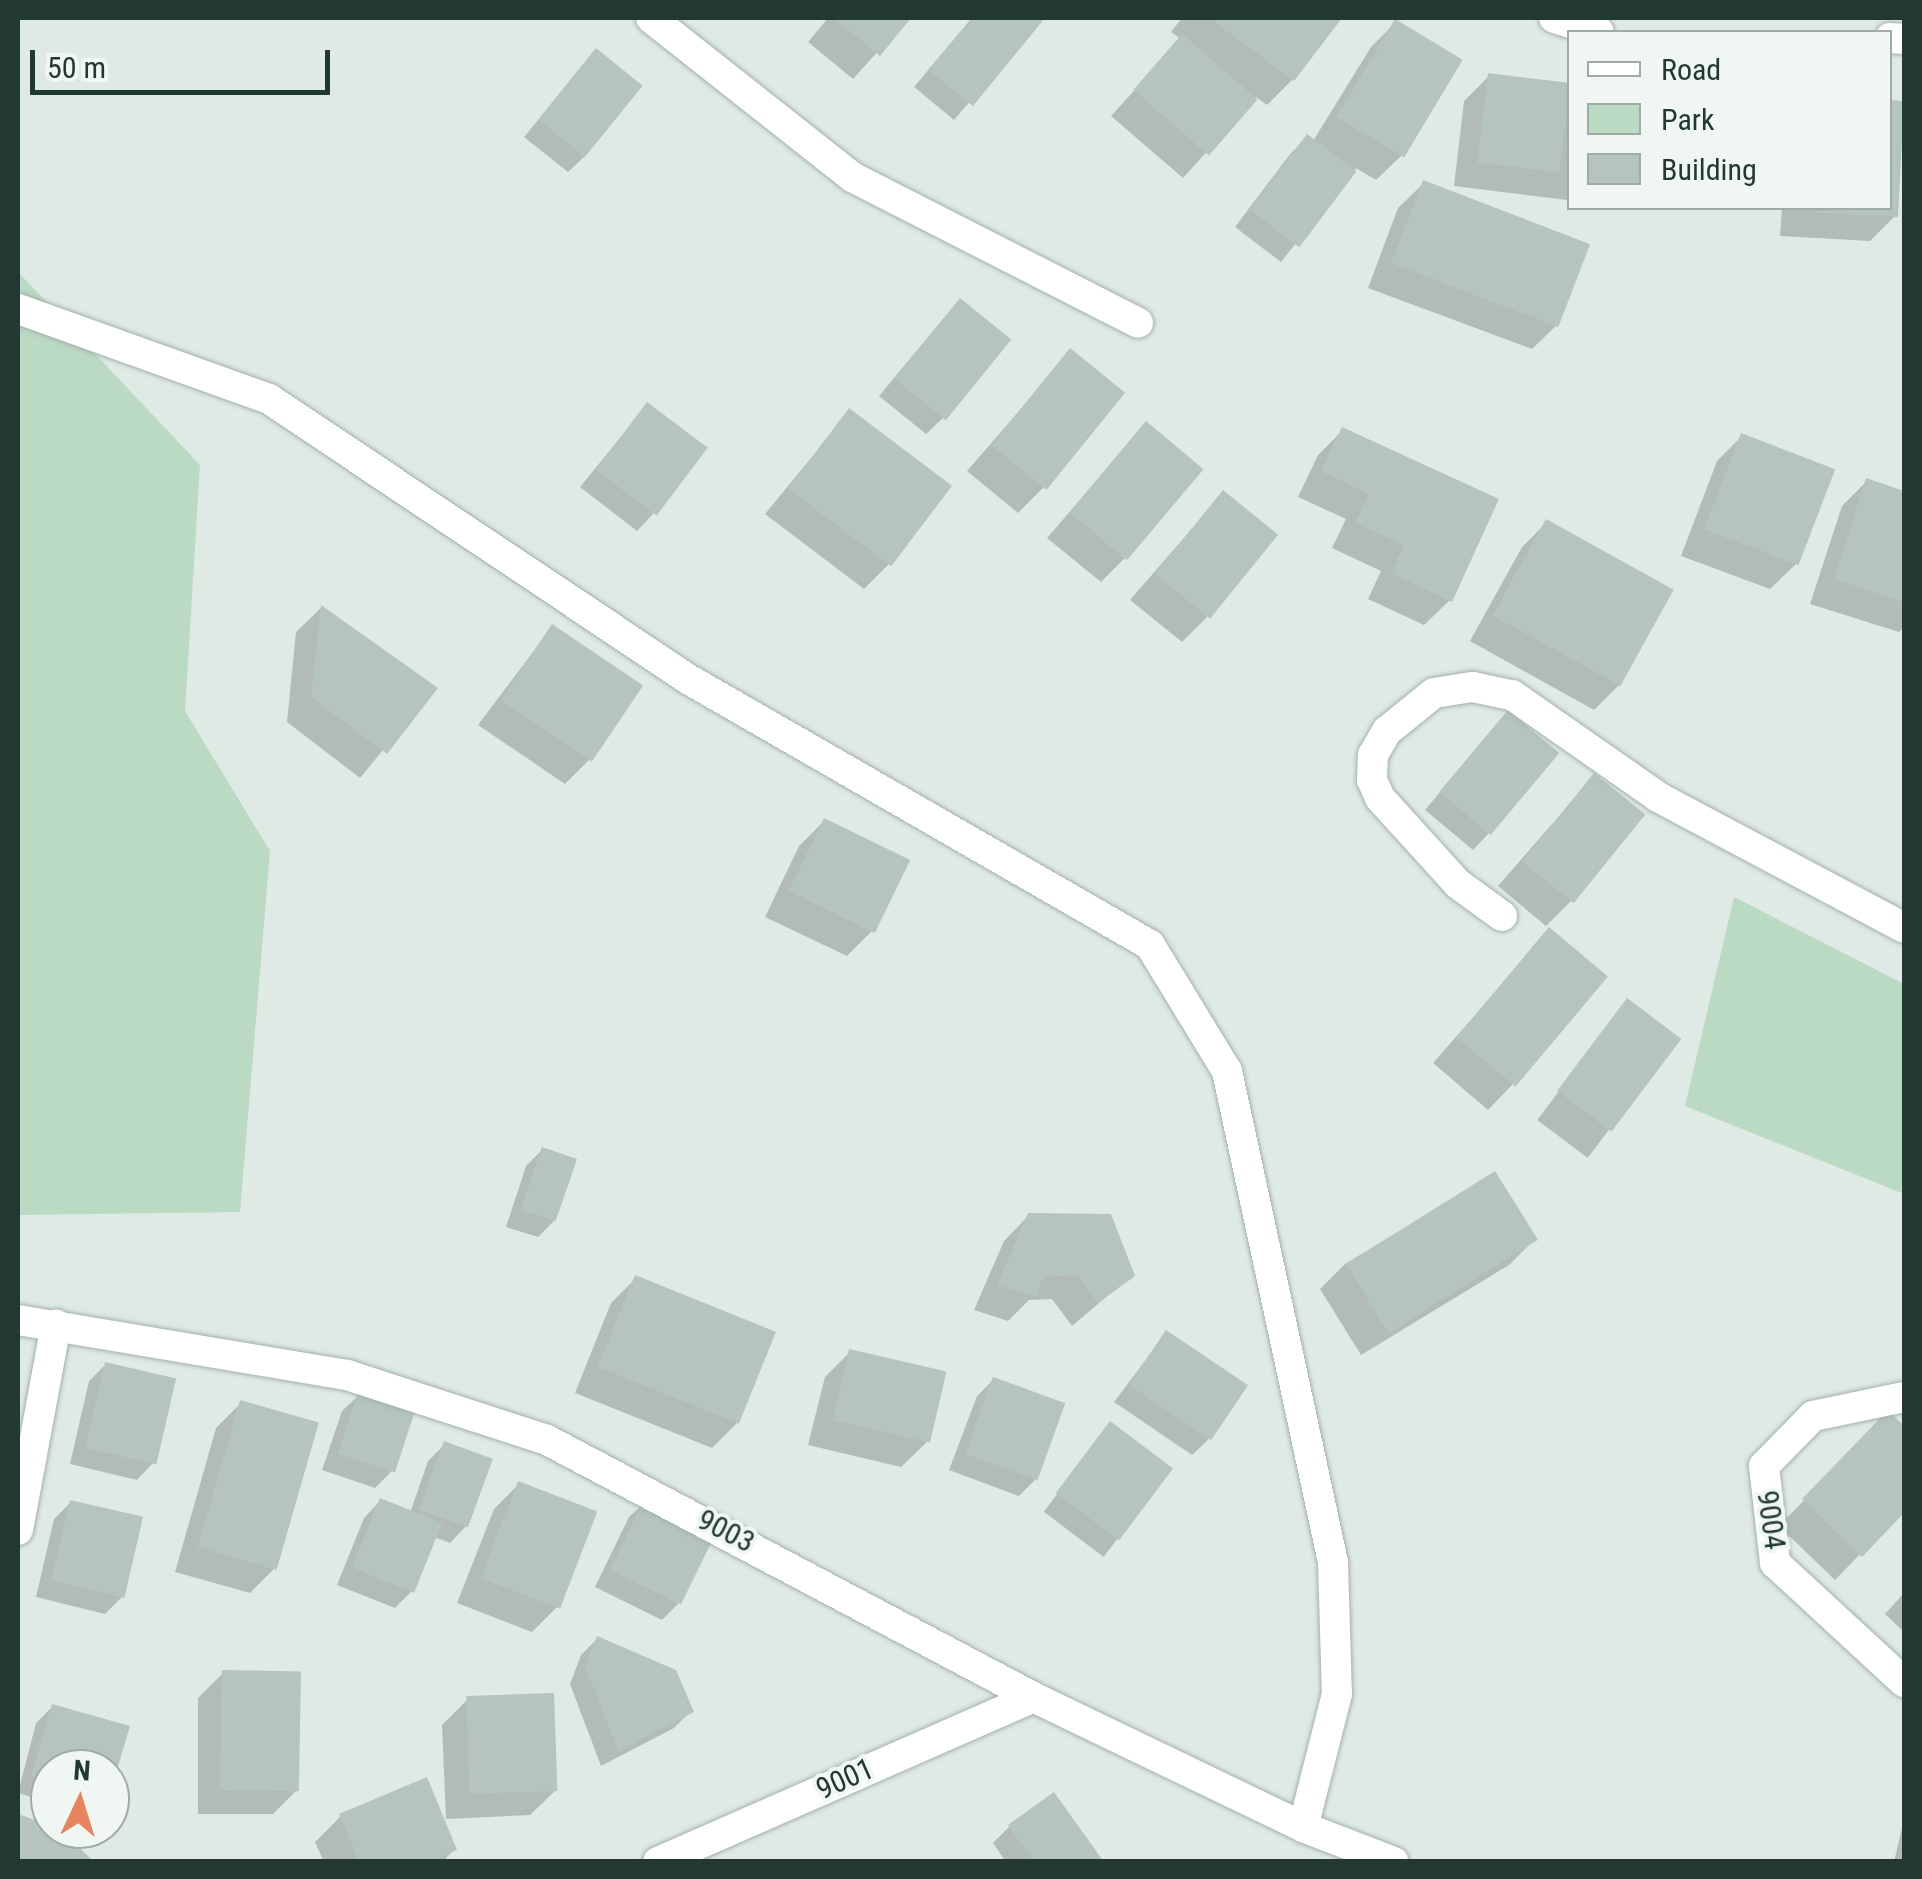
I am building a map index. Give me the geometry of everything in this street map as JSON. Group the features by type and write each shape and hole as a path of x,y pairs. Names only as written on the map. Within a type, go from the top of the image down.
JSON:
{"street":[{"path":"651,18 852,177 1138,323"},
{"path":"1554,18 1593,30"},
{"path":"18,309 269,398 688,679 1150,946 1227,1071 1332,1562 1338,1694 1303,1827"},
{"path":"1502,916 1458,884 1380,798 1372,780 1373,755 1386,732 1434,693 1474,687 1512,695 1658,797 1904,928"},
{"name":"9003","path":"18,1320 347,1374 547,1440 1033,1697 1303,1827 1394,1862"},
{"path":"18,1530 56,1324"},
{"name":"9004","path":"1904,1397 1814,1416 1764,1466 1776,1563 1904,1682"},
{"name":"9001","path":"658,1862 1033,1697"}],"green space":[{"path":"18,272 200,465 185,711 270,851 240,1212 18,1215"},
{"path":"1734,897 1904,984 1904,1194 1685,1106"}],"building":[{"path":"833,18 911,18 880,56"},
{"path":"972,18 1045,18 973,106 928,70"},
{"path":"1209,18 1342,18 1294,81"},
{"path":"1395,19 1463,60 1404,157 1336,117"},
{"path":"1182,34 1257,100 1209,155 1133,90"},
{"path":"596,48 643,86 585,157 538,119"},
{"path":"1488,73 1567,83 1559,172 1477,162"},
{"path":"1892,100 1904,101 1898,217 1804,212 1892,210"},
{"path":"1307,134 1357,171 1299,247 1250,210"},
{"path":"1423,180 1590,244 1558,327 1391,263"},
{"path":"960,298 1011,340 946,420 895,379"},
{"path":"1070,348 1125,393 1047,490 991,445"},
{"path":"647,402 708,448 657,516 596,470"},
{"path":"849,408 952,486 891,566 788,489"},
{"path":"1146,421 1203,469 1127,560 1070,512"},
{"path":"1342,427 1499,499 1452,602 1391,573 1404,545 1355,523 1369,494 1321,471"},
{"path":"1741,433 1835,469 1798,565 1704,529"},
{"path":"1866,478 1904,491 1904,602 1834,579"},
{"path":"1223,490 1278,535 1210,619 1155,574"},
{"path":"1546,519 1674,590 1620,686 1493,615"},
{"path":"321,605 438,688 387,754 311,697"},
{"path":"552,624 643,686 592,762 501,700"},
{"path":"1508,710 1559,753 1491,835 1439,792"},
{"path":"1594,773 1645,815 1574,903 1522,862"},
{"path":"824,818 910,860 875,933 788,891"},
{"path":"1549,927 1608,976 1515,1087 1456,1037"},
{"path":"1627,998 1681,1039 1611,1132 1557,1091"},
{"path":"542,1147 577,1159 555,1221 521,1209"},
{"path":"1495,1171 1538,1240 1389,1333 1346,1264"},
{"path":"1028,1213 1111,1214 1135,1276 1098,1303 1077,1275 1043,1277 1036,1297 997,1285"},
{"path":"635,1275 776,1332 739,1424 598,1367"},
{"path":"1166,1330 1248,1385 1211,1440 1129,1385"},
{"path":"849,1349 946,1371 930,1443 833,1420"},
{"path":"105,1362 176,1378 156,1464 85,1448"},
{"path":"993,1377 1065,1403 1037,1480 965,1454"},
{"path":"358,1392 415,1411 395,1472 338,1454"},
{"path":"240,1400 319,1423 277,1570 198,1547"},
{"path":"1888,1410 1904,1426 1904,1513 1862,1557 1802,1499"},
{"path":"1110,1421 1173,1469 1119,1540 1056,1493"},
{"path":"444,1441 493,1459 468,1527 419,1510"},
{"path":"518,1481 597,1511 560,1609 481,1578"},
{"path":"380,1498 442,1523 414,1593 352,1568"},
{"path":"645,1498 716,1533 681,1605 610,1570"},
{"path":"70,1500 143,1517 124,1598 51,1581"},
{"path":"597,1636 676,1670 694,1712 618,1751 585,1666"},
{"path":"222,1670 301,1671 299,1791 220,1790"},
{"path":"554,1693 557,1791 469,1794 466,1696"},
{"path":"52,1704 130,1726 123,1749 39,1749"},
{"path":"427,1777 457,1850 430,1862 359,1862 339,1814"},
{"path":"1054,1792 1104,1862 1034,1862 1008,1825"},
{"path":"18,1814 30,1818 30,1849 81,1849 94,1862 18,1862"}]}
